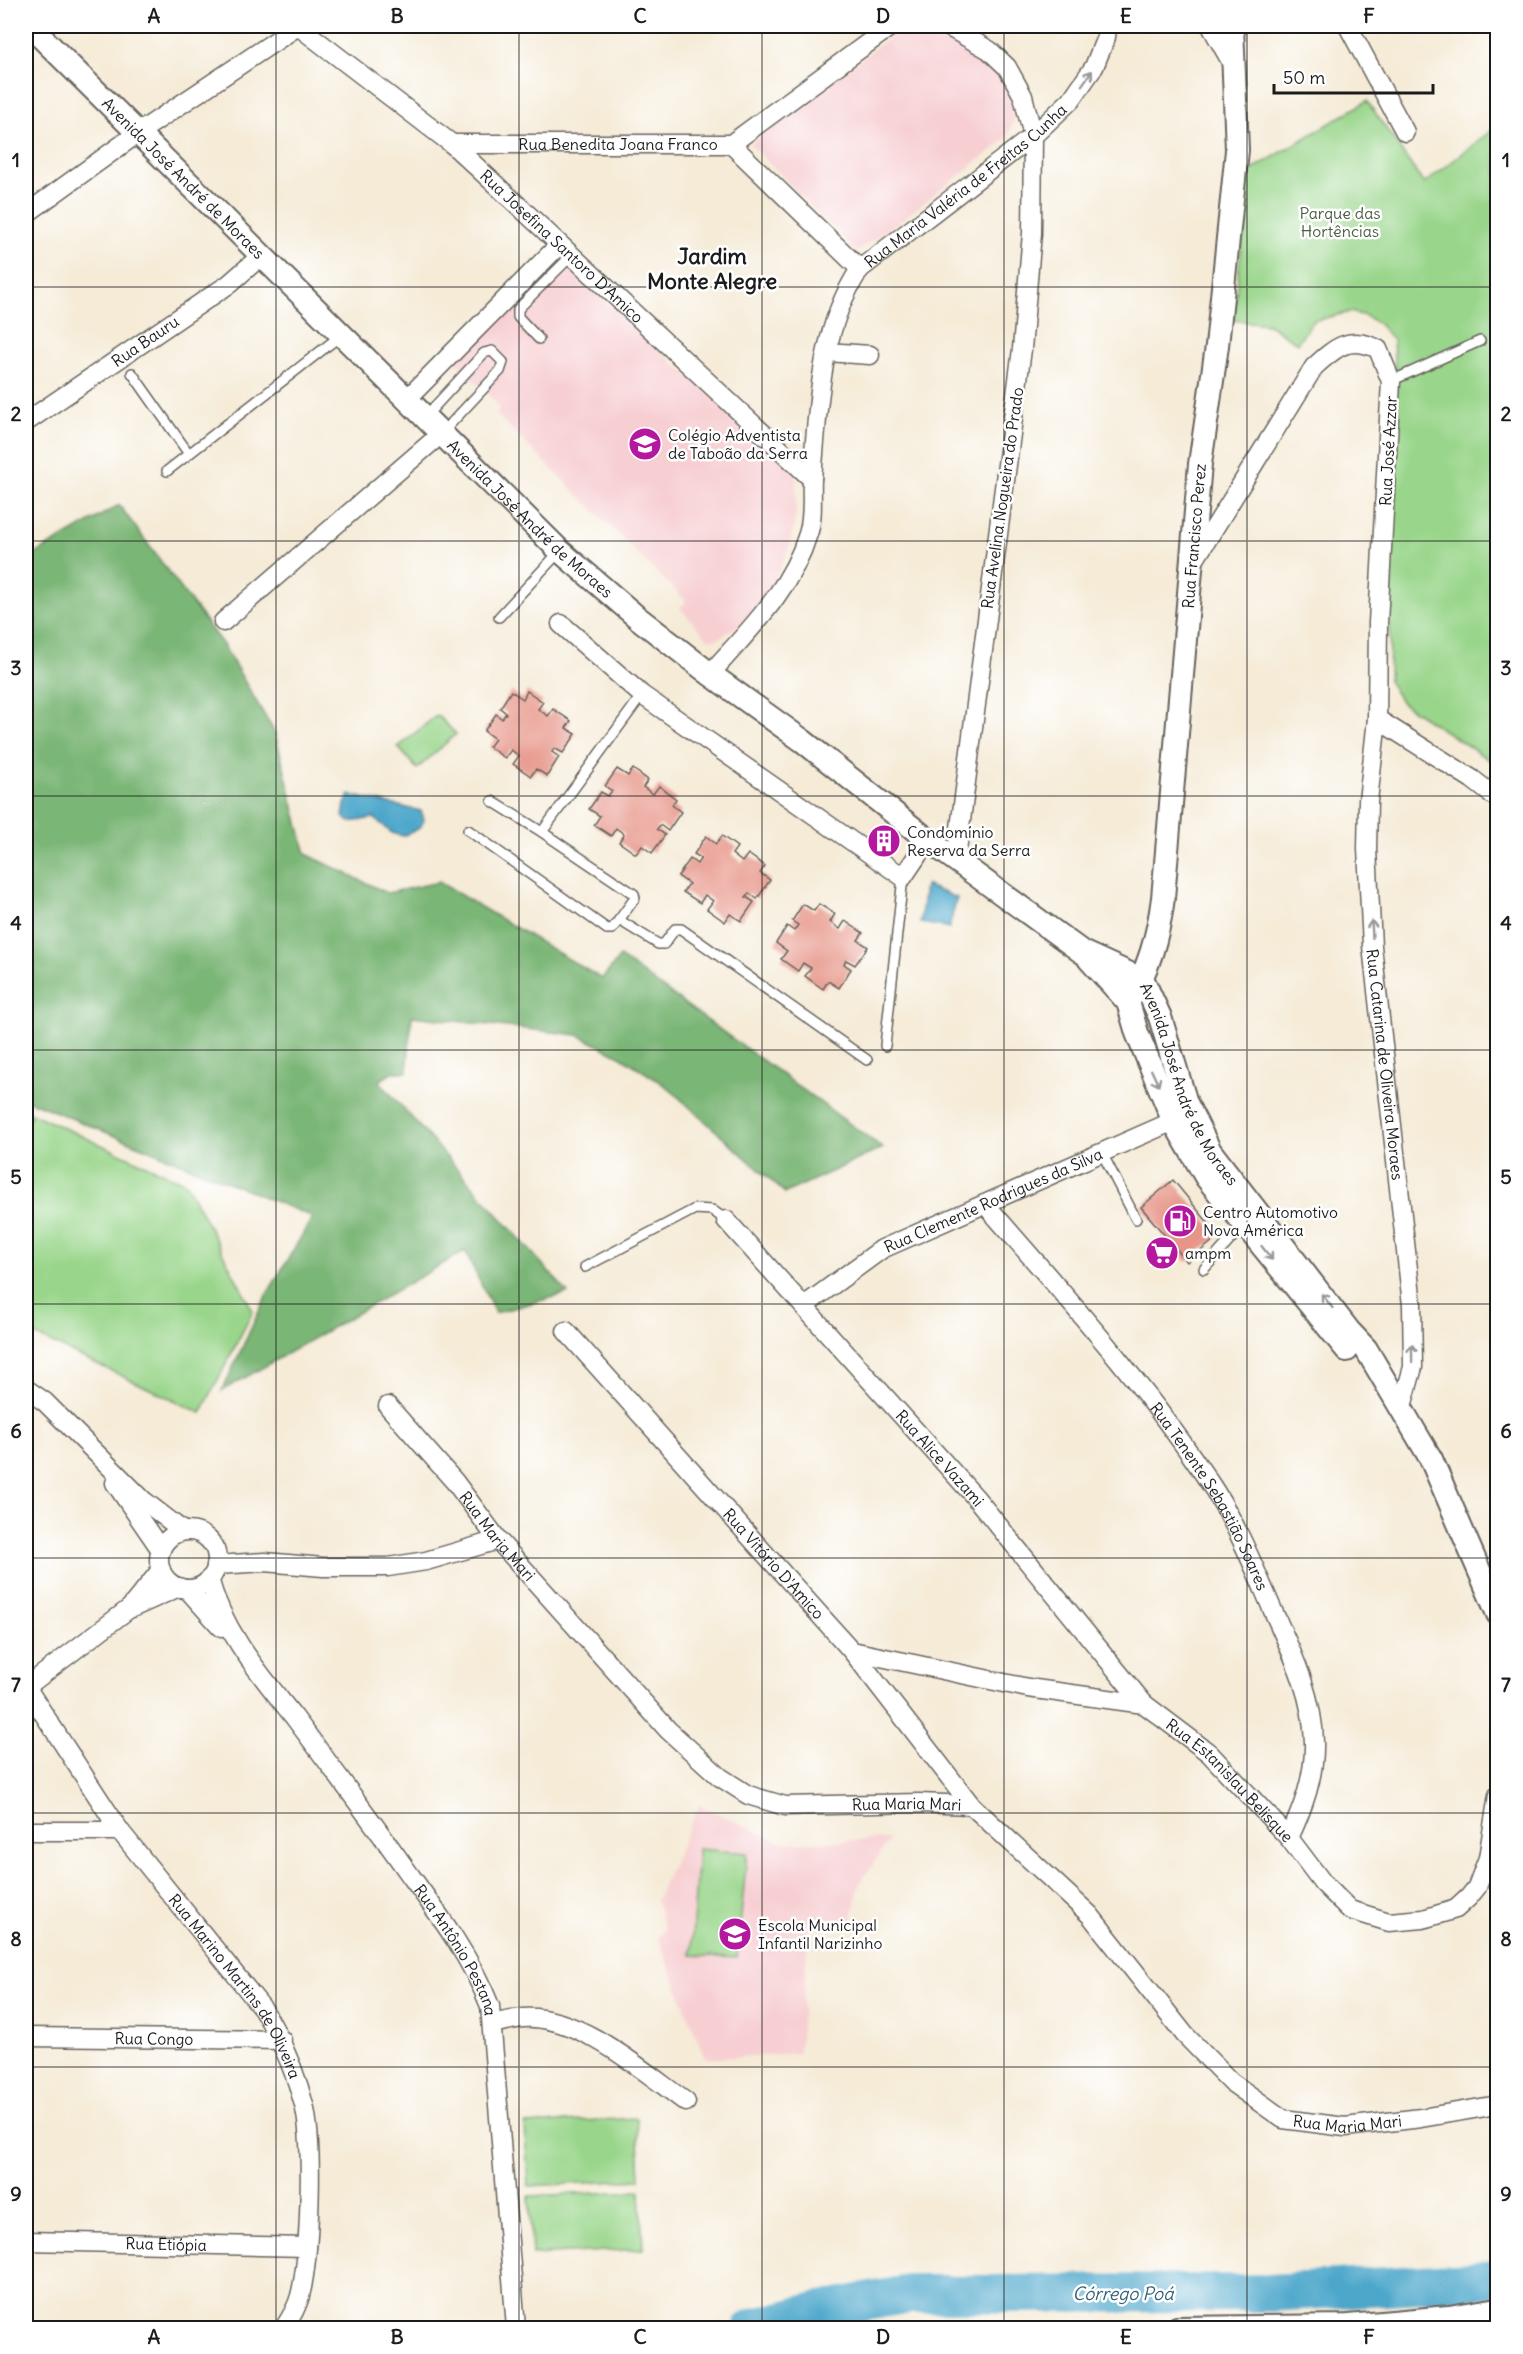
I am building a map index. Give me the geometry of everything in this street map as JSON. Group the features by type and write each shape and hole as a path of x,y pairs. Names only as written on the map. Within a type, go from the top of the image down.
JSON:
{"street":[{"name":"Avenida José André de Moraes","path":"30,26 560,551 710,674 803,741 928,840 1082,952 1128,1002 1142,1044 1183,1118 1206,1177 1335,1337 1359,1363 1384,1383"},
{"path":"26,214 138,133 298,26"},
{"name":"Rua Josefina Santoro D'Amico","path":"298,26 452,144 812,479"},
{"name":"Rua Benedita Joana Franco","path":"452,144 730,144 891,26"},
{"name":"Rua Avelina Nogueira do Prado","path":"947,26 989,50 1007,68 1023,96 1033,136 1032,233 1022,349 956,859"},
{"name":"Rua Maria Valéria de Freitas Cunha","path":"710,674 769,606 798,564 810,531 812,479 826,352 844,293 860,269 1033,136 1071,100 1094,67 1106,37 1107,26"},
{"name":"Rua Francisco Perez","path":"1211,26 1233,65"},
{"name":"Rua Francisco Perez","path":"1128,1002 1143,980 1158,934 1163,898 1191,566 1237,150 1232,26"},
{"path":"1348,26 1405,132"},
{"path":"730,144 860,269"},
{"path":"406,400 565,250"},
{"name":"Rua Bauru","path":"26,422 229,284 261,256"},
{"name":"Rua José Azzar","path":"1191,566 1314,367 1333,350 1348,343 1363,342 1378,349 1391,381 1378,623 1377,719"},
{"path":"826,352 870,355"},
{"path":"224,622 441,434"},
{"path":"561,624 642,695 903,877 928,840"},
{"path":"1377,719 1472,779 1497,800"},
{"name":"Rua Catarina de Oliveira Moraes","path":"1377,719 1368,801 1367,849 1372,946 1396,1140 1412,1305 1413,1367 1401,1410"},
{"name":"Avenida José André de Moraes","path":"1082,952 1143,980 1160,1017 1180,1086 1183,1118 1348,1331 1366,1349 1384,1383 1431,1459 1497,1614"},
{"name":"Rua Clemente Rodrigues da Silva","path":"804,1306 882,1249 1183,1118"},
{"name":"Rua Tenente Sebastião Soares","path":"985,1204 1121,1362 1216,1492 1243,1545 1304,1680 1312,1716 1314,1745 1307,1800 1289,1838"},
{"name":"Rua Alice Vazami","path":"726,1220 975,1497 1144,1704"},
{"name":"Rua Vitório D'Amico","path":"566,1331 852,1651 971,1805"},
{"path":"26,1389 45,1402 144,1500 183,1531 201,1534 213,1564"},
{"name":"Rua Maria Mari","path":"388,1407 455,1482 498,1540 668,1730 720,1777 748,1796 785,1806 919,1803 971,1805 1090,1915 1185,2035 1231,2082 1284,2119 1345,2127 1421,2118 1497,2104"},
{"path":"90,1446 160,1550 161,1570 166,1578 183,1588"},
{"path":"160,1550 165,1541 183,1531"},
{"path":"130,1608 183,1588 213,1564 265,1562 323,1567 388,1567 426,1561 498,1540"},
{"name":"Rua Antônio Pestana","path":"213,1564 215,1603 232,1636 362,1806 447,1926 480,1981 490,2006 516,2328"},
{"path":"26,1687 130,1608 161,1570"},
{"name":"Rua Antônio Pestana","path":"183,1588 213,1620 232,1636"},
{"name":"Rua Estanislau Belisque","path":"852,1651 1028,1688 1144,1704 1209,1753 1289,1838 1323,1883 1350,1910 1389,1922 1423,1919 1456,1909 1477,1887 1488,1858 1497,1795"},
{"name":"Rua Marino Martins de Oliveira","path":"26,1687 120,1832 263,2009 282,2040 304,2108 308,2159 307,2247 300,2296 284,2328"},
{"path":"26,1831 120,1832"},
{"path":"492,2024 525,2018 567,2025 609,2047 686,2102"},
{"name":"Rua Congo","path":"26,2037 282,2040"},
{"name":"Rua Etiópia","path":"26,2241 307,2247"},
{"path":"1177,2328 1348,2326 1449,2317 1497,2309"}],"lane":[{"path":"539,339 518,317 518,309 565,250"},
{"path":"167,471 341,335"},
{"path":"1391,381 1480,341"},
{"path":"424,418 484,353 492,351 503,362 500,371 441,434"},
{"path":"132,373 189,454"},
{"path":"499,616 560,551"},
{"path":"542,832 642,695"},
{"path":"468,831 607,929 612,929 635,898 634,894 492,801"},
{"path":"885,1046 903,877"},
{"path":"619,920 658,944 664,944 675,929 681,929 867,1060"},
{"path":"1101,1153 1136,1219"},
{"path":"585,1267 695,1209 712,1210 726,1220"},
{"path":"1203,1269 1245,1224"}],"shaded area":[{"path":"904,26 928,26 947,31 1006,74 1014,92 1015,118 1006,139 891,228 856,252 750,144"},
{"name":"Colégio Adventista de Taboão da Serra","path":"553,254 796,473 796,514 790,545 772,586 748,620 717,639 708,639 680,608 686,601 497,415 499,406 455,361"},
{"name":"Escola Municipal Infantil Narizinho","path":"699,1805 783,1843 890,1839 859,1885 851,1922 809,1918 799,2053 705,2059 658,1937 665,1930 656,1901"}],"green space":[{"name":"Parque das Hortências","path":"1367,101 1424,184 1497,126 1497,765 1402,703 1389,682 1395,372 1393,340 1379,324 1366,316 1350,312 1313,321 1297,343 1268,324 1233,320 1250,171"},
{"path":"119,505 223,645 275,733 306,854 387,893 439,882 602,979 620,957 883,1148 785,1193 666,1086 620,1056 578,1035 412,1016 407,1072 393,1072 379,1081 568,1293 495,1313 465,1251 222,1391 267,1294 313,1217 27,1100 26,1102 26,559"},
{"path":"437,715 456,734 417,769 398,747"},
{"path":"31,1113 186,1183 253,1311 201,1413 26,1331 26,1128"},
{"path":"698,1849 747,1853 737,1958 691,1955"},
{"path":"637,2118 640,2180 528,2186 525,2124"},
{"path":"640,2191 643,2249 532,2255 529,2196"}],"water":[{"path":"350,795 421,811 424,820 420,828 403,836 392,833 374,818 350,822 343,817 345,804"},
{"path":"925,885 957,898 949,928 920,923"}],"building":[{"path":"511,691 523,699 527,691 543,702 538,709 548,716 553,709 571,721 566,728 576,734 563,753 554,748 552,752 559,757 547,776 536,769 531,776 513,764 519,756 511,750 505,758 489,747 495,739 484,731 496,714 502,719 506,713 500,708"},
{"path":"617,769 628,776 633,769 648,780 643,787 653,794 659,786 676,799 672,805 681,812 668,831 660,825 657,829 665,835 652,853 642,846 636,854 619,842 624,834 616,828 611,836 594,825 600,816 589,809 601,792 608,796 612,791 605,786"},
{"name":"Condomínio Reserva da Serra","path":"879,828 897,842 889,853 871,839"},
{"path":"706,836 716,844 722,836 737,847 732,854 742,862 748,854 765,866 760,873 770,880 757,899 749,893 746,897 754,902 741,921 730,914 725,922 707,909 713,901 705,895 700,903 683,892 689,884 678,876 690,859 697,864 701,858 694,854"},
{"path":"803,904 814,911 819,904 835,914 830,922 840,929 845,921 863,933 858,940 868,947 855,965 846,960 844,964 851,969 839,988 828,981 823,989 805,976 811,968 803,963 798,971 781,959 787,951 776,943 787,926 794,931 798,925 792,921"},
{"name":"Centro Automotivo Nova América","path":"1173,1180 1219,1236 1187,1262 1141,1207"}],"waterway":[{"name":"Córrego Poá","path":"752,2328 816,2311 909,2294 1269,2293 1472,2281 1498,2277"}],"place":[{"name":"Colégio Adventista de Taboão da Serra","path":"645,444"},
{"name":"Condomínio Reserva da Serra","path":"884,841"},
{"name":"Centro Automotivo Nova América","path":"1180,1221"},
{"name":"ampm","path":"1162,1253"},
{"name":"Escola Municipal Infantil Narizinho","path":"735,1934"}],"district":[{"name":"Jardim Monte Alegre","path":"712,268"}]}
